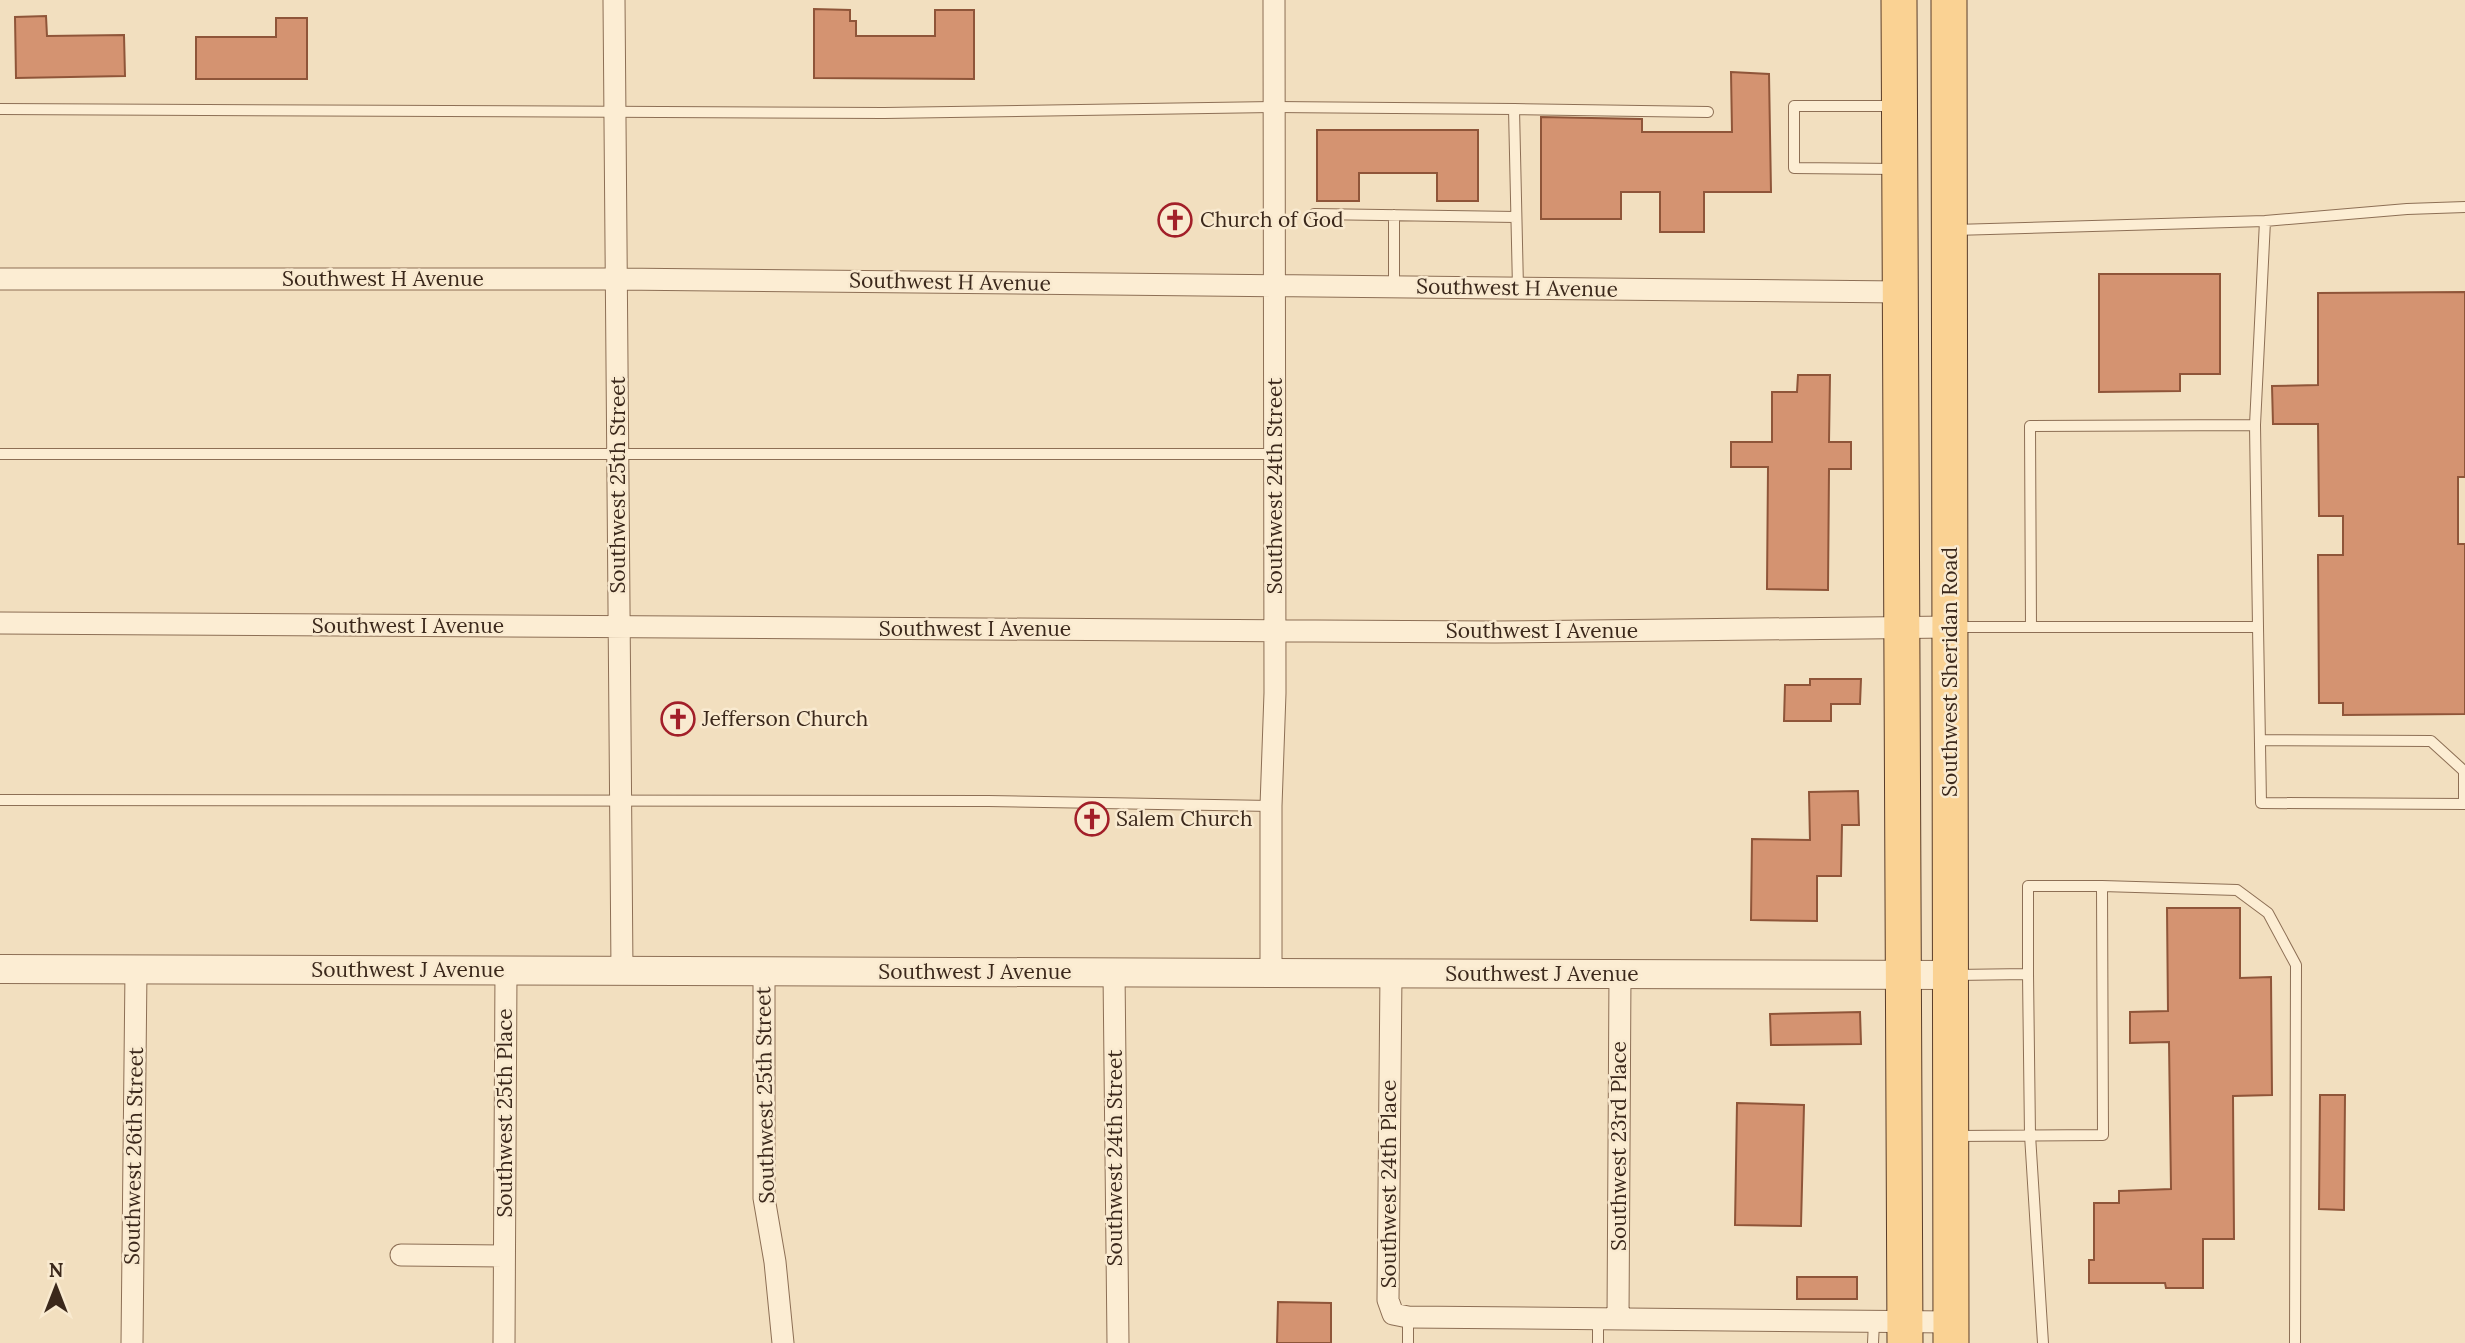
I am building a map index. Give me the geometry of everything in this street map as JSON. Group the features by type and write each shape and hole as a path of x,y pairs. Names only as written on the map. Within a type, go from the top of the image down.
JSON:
{"main road":[{"path":"1890,1332 1904,975 1899,0"},
{"name":"Southwest Sheridan Road","path":"1949,0 1951,1333"}],"street":[{"name":"Southwest 25th Street","path":"614,0 622,971"},
{"name":"Southwest 24th Street","path":"1271,973 1275,631 1274,0"},
{"name":"Southwest H Avenue","path":"0,279 617,279 1901,292"},
{"name":"Southwest I Avenue","path":"0,623 1509,632 1950,627"},
{"name":"Southwest J Avenue","path":"0,969 1951,975"},
{"name":"Southwest 26th Street","path":"132,1343 136,970"},
{"name":"Southwest 25th Place","path":"504,1343 506,971"},
{"name":"Southwest 25th Street","path":"764,971 764,1198 775,1262 783,1343"},
{"name":"Southwest 24th Street","path":"1114,972 1118,1343"},
{"name":"Southwest 24th Place","path":"1391,974 1388,1300 1393,1314 1408,1317 1608,1319 1951,1333"},
{"name":"Southwest 23rd Place","path":"1608,1319 1620,974"},
{"path":"401,1255 504,1256"}],"lane":[{"path":"1900,106 1794,106 1794,169 1900,169"},
{"path":"0,108 884,113 1275,107 1708,112"},
{"path":"1514,109 1518,288"},
{"path":"1950,230 2265,221 2465,207"},
{"path":"1314,214 1516,217"},
{"path":"1394,215 1394,286"},
{"path":"2260,740 2431,741 2464,771 2465,804 2261,803 2258,627 2255,425 2265,221"},
{"path":"2031,627 2030,426 2255,425"},
{"path":"0,454 1275,454"},
{"path":"1950,627 2258,627"},
{"path":"0,800 988,801 1271,806"},
{"path":"2042,1343 2030,1135 2028,886 2237,890 2268,913 2296,965 2295,1343"},
{"path":"1952,1136 2103,1135 2102,886"},
{"path":"1951,975 2028,974"},
{"path":"1408,1317 1408,1343"},
{"path":"1598,1343 1608,1319"}],"building":[{"path":"814,9 850,10 850,21 856,21 856,36 935,36 935,10 974,10 974,79 814,78"},
{"path":"46,16 47,36 124,35 125,76 16,78 15,17"},
{"path":"276,18 307,18 307,79 196,79 196,37 276,37"},
{"path":"1731,72 1769,74 1771,192 1704,192 1704,232 1660,232 1660,192 1621,192 1621,219 1541,219 1541,117 1642,119 1642,132 1732,132"},
{"path":"1317,130 1478,130 1478,201 1437,201 1437,173 1359,173 1359,201 1317,201"},
{"path":"2099,274 2220,274 2220,374 2180,374 2180,391 2099,392"},
{"path":"2465,292 2465,477 2458,477 2458,544 2465,544 2465,714 2343,715 2343,703 2319,703 2318,555 2343,555 2343,516 2319,516 2318,424 2273,424 2272,386 2318,385 2318,293"},
{"path":"1798,375 1830,375 1829,442 1851,442 1851,469 1829,469 1828,590 1767,589 1768,467 1731,467 1731,442 1772,442 1772,392 1797,392"},
{"path":"1810,679 1861,679 1860,704 1831,704 1831,721 1784,721 1785,685 1810,685"},
{"path":"1858,791 1859,825 1842,825 1841,876 1817,876 1817,921 1751,920 1752,839 1810,840 1809,792"},
{"path":"2167,908 2240,908 2240,978 2271,977 2272,1095 2233,1096 2234,1239 2203,1239 2203,1288 2166,1288 2165,1283 2089,1283 2089,1260 2094,1260 2094,1203 2119,1203 2119,1191 2171,1189 2169,1042 2130,1043 2130,1012 2168,1011"},
{"path":"1860,1012 1861,1044 1771,1045 1770,1014"},
{"path":"2320,1095 2345,1095 2344,1210 2319,1209"},
{"path":"1737,1103 1804,1105 1801,1226 1735,1225"},
{"path":"1797,1277 1857,1277 1857,1299 1797,1299"},
{"path":"1278,1302 1331,1303 1331,1343 1277,1343"}],"place":[{"name":"Church of God","path":"1175,220"},
{"name":"Jefferson Church","path":"678,719"},
{"name":"Salem Church","path":"1092,819"}]}
